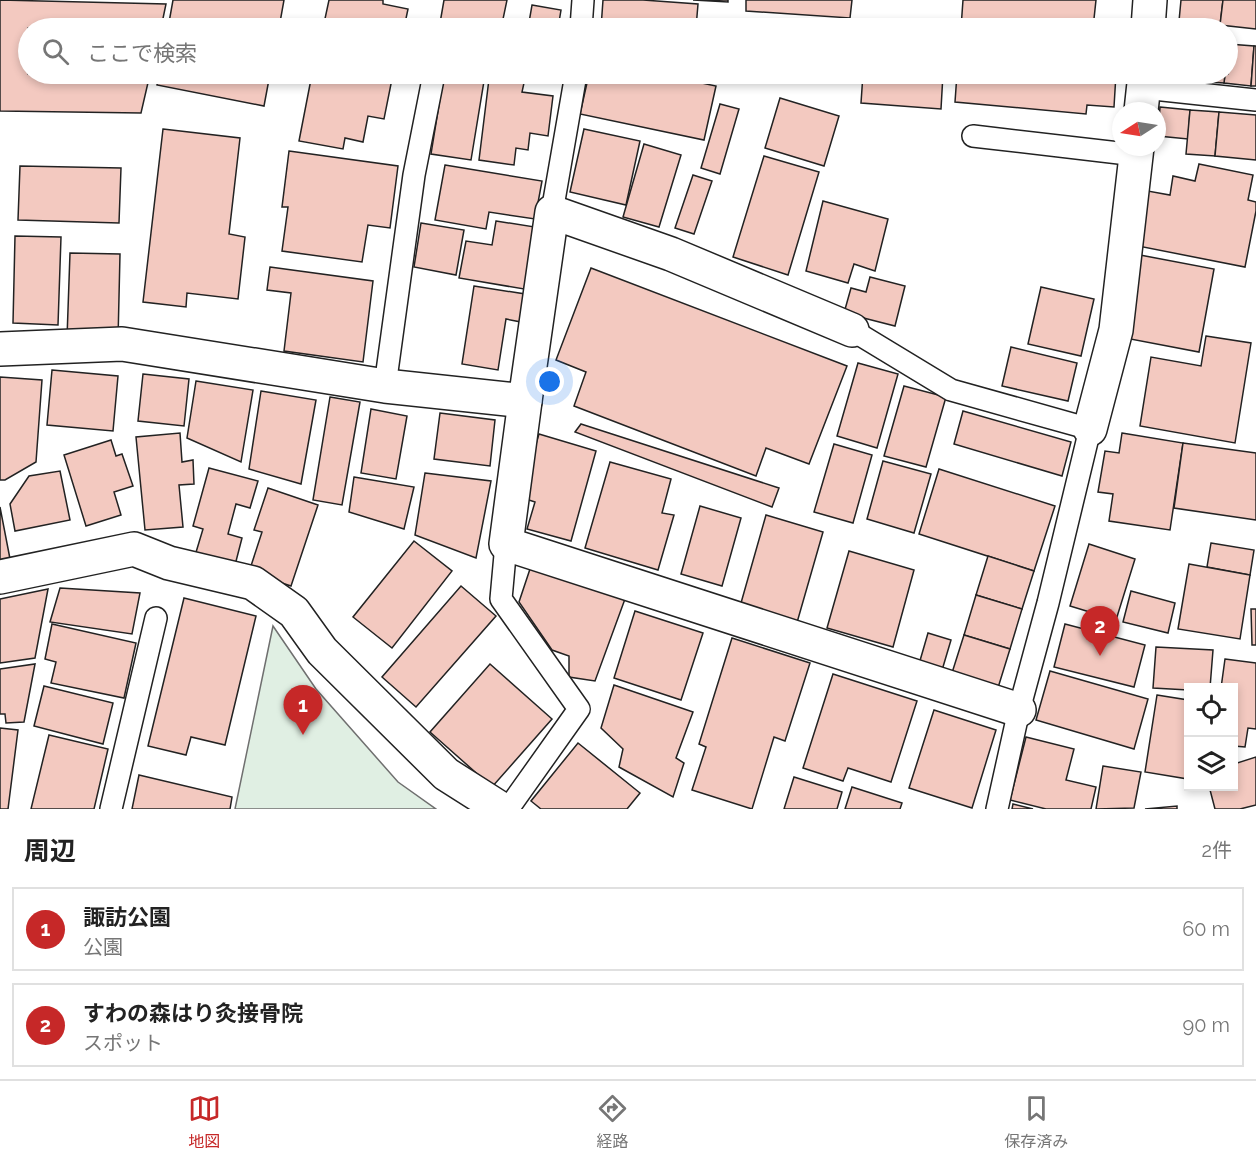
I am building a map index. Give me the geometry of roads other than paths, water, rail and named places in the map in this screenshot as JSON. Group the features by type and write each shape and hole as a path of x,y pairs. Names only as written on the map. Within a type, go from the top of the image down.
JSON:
{"street":[{"path":"1149,18 1150,0"},
{"path":"1090,429 1116,330 1136,156"},
{"path":"852,330 671,254 552,212 506,544 1019,710"},
{"path":"0,349 122,344 385,386 525,401"},
{"path":"0,577 134,549 169,563 253,583 294,612 322,651 446,774 501,809"}],"lane":[{"path":"582,18 583,0"},
{"path":"385,386 414,175 432,84"},
{"path":"552,212 574,84"},
{"path":"1143,91 1256,100"},
{"path":"973,136 1112,149"},
{"path":"852,330 951,390 1090,429 1048,603 1019,710 997,809"},
{"path":"506,544 501,599 579,709 508,809"},
{"path":"111,809 156,618"}],"place":[{"name":"すわの森はり灸接骨院","path":"1100,656"},
{"name":"諏訪公園","path":"303,735"}]}
